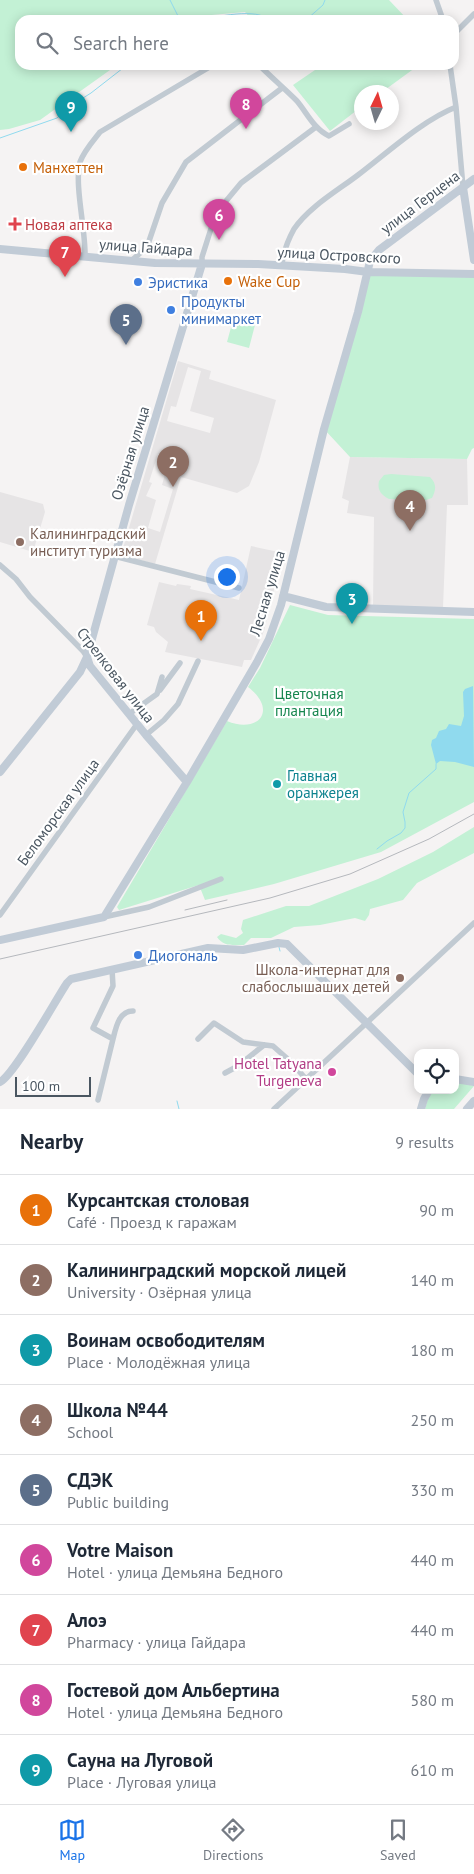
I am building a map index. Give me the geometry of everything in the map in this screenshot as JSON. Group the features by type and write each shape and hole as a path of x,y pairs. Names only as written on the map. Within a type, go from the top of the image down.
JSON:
{"street":[{"path":"436,0 440,15"},
{"path":"459,29 474,14"},
{"path":"85,257 86,243 79,185 80,162 88,147 100,132 205,70"},
{"path":"264,70 296,101 316,128 329,136 349,124"},
{"path":"451,70 463,187 474,260"},
{"path":"132,261 148,247 162,203 186,162 282,88"},
{"path":"282,266 295,228 310,212 403,141 444,112 456,107"},
{"path":"202,264 202,257 216,213 241,183 316,128"},
{"name":"улица Герцена","path":"368,272 370,261 376,253 474,178"},
{"name":"улица Гайдара","path":"0,249 132,261 202,264"},
{"name":"улица Островского","path":"202,264 346,268 368,272 474,274"},
{"name":"Озёрная улица","path":"0,772 80,672 87,657 114,556 202,264"},
{"name":"Лесная улица","path":"104,917 187,782 257,662 272,631 283,596 324,429 368,272"},
{"path":"114,556 240,588"},
{"name":"Стрелковая улица","path":"0,566 16,579 30,598 83,650 90,666 187,782"},
{"path":"283,596 326,607 474,612"},
{"path":"146,735 164,720 178,704 198,661"},
{"path":"129,714 157,694 180,663"},
{"path":"157,694 162,676"},
{"name":"Беломорская улица","path":"0,915 137,724"},
{"path":"0,940 149,907 221,879"},
{"path":"274,1109 474,923"},
{"path":"2,1078 20,1059 66,983 77,977 208,948 243,950 278,943 287,944 414,1070"},
{"path":"112,970 112,986 93,1028 113,1039"},
{"path":"98,1100 113,1039 122,1015 127,1011 133,1011"},
{"path":"198,1039 214,1023 242,1042 273,1046 290,1060 306,1079"},
{"path":"225,1073 238,1066 264,1045"},
{"path":"459,1080 474,1082"},
{"path":"421,1109 427,1094"},
{"path":"467,1109 474,1101"}],"shaded area":[{"path":"178,361 211,371 209,379 276,400 259,462 249,486 237,493 181,477 155,564 121,555","holes":["188,367 201,371 190,411 214,418 210,433 167,421 171,406 176,407","158,454 170,457 162,485 173,489 160,532 148,528 156,500 146,496 152,483 149,482"]},
{"path":"350,457 467,459 468,505 447,505 443,608 373,606 374,517 347,513 349,501 342,498"},
{"path":"0,492 43,504 45,512 33,552 0,542"},
{"path":"251,546 283,553 264,631 251,660 244,660 242,667 165,652 168,642 156,632 154,627 147,625 159,582 176,586 177,584 191,586 190,589 239,600"}],"green space":[{"path":"0,0 389,0 403,15 248,15 245,12 211,15 15,15 15,70 110,70 40,120 0,130"},
{"path":"315,70 412,70 392,85 354,85 354,112 330,131 293,85"},
{"path":"368,272 474,274 474,448 467,459 350,457 324,429"},
{"path":"233,320 255,325 249,348 227,342"},
{"path":"384,475 430,477 435,487 432,498 426,500 389,499 379,490 379,481"},
{"name":"Цветочная плантация","path":"290,605 328,615 474,619 474,802 381,852 274,884 205,900 199,885 119,910 117,907 227,721 247,725 260,718 263,712 262,704 248,687 260,668"},
{"path":"474,827 474,853 417,883 403,900 370,909 365,921 355,918 320,925 294,927 271,938 251,938 244,945 226,944 217,937 221,934 236,938 243,933 241,929 243,920 286,906 309,906 378,879 433,852"},
{"path":"459,1082 474,1086 454,1109 425,1109 430,1094 459,1094"}],"water":[{"path":"473,686 474,767 455,762 440,761 436,764 431,745 432,740 436,738 439,731 446,729 449,724 461,726 464,716 463,692 465,689"}],"waterway":[{"path":"170,0 178,15"},
{"path":"312,15 323,5 325,0"},
{"path":"226,15 246,13 259,15"},
{"path":"0,138 57,118 121,70"},
{"path":"377,849 401,833 405,828 403,812 409,793 436,769 436,764"},
{"path":"279,947 280,951"},
{"path":"177,1101 179,1109"}],"railway":[{"path":"0,959 270,898 350,874 429,839 474,814"},
{"path":"185,910 227,900"}],"place":[{"name":"Гостевой дом Альбертина","path":"246,129"},
{"name":"Сауна на Луговой","path":"71,132"},
{"name":"Манхеттен","path":"23,167"},
{"name":"Новая аптека","path":"15,224"},
{"name":"Votre Maison","path":"219,240"},
{"name":"Алоэ","path":"65,277"},
{"name":"Wake Cup","path":"228,281"},
{"name":"Эристика","path":"138,282"},
{"name":"Продукты минимаркет","path":"171,310"},
{"name":"СДЭК","path":"126,345"},
{"name":"Калининградский морской лицей","path":"173,487"},
{"name":"Школа №44","path":"410,531"},
{"name":"Калининградский институт туризма","path":"20,542"},
{"name":"Воинам освободителям","path":"352,624"},
{"name":"Курсантская столовая","path":"201,641"},
{"name":"Главная оранжерея","path":"277,784"},
{"name":"Диогональ","path":"138,955"},
{"name":"Школа-интернат для слабослышаших детей","path":"400,978"},
{"name":"Hotel Tatyana Turgeneva","path":"332,1072"}]}
